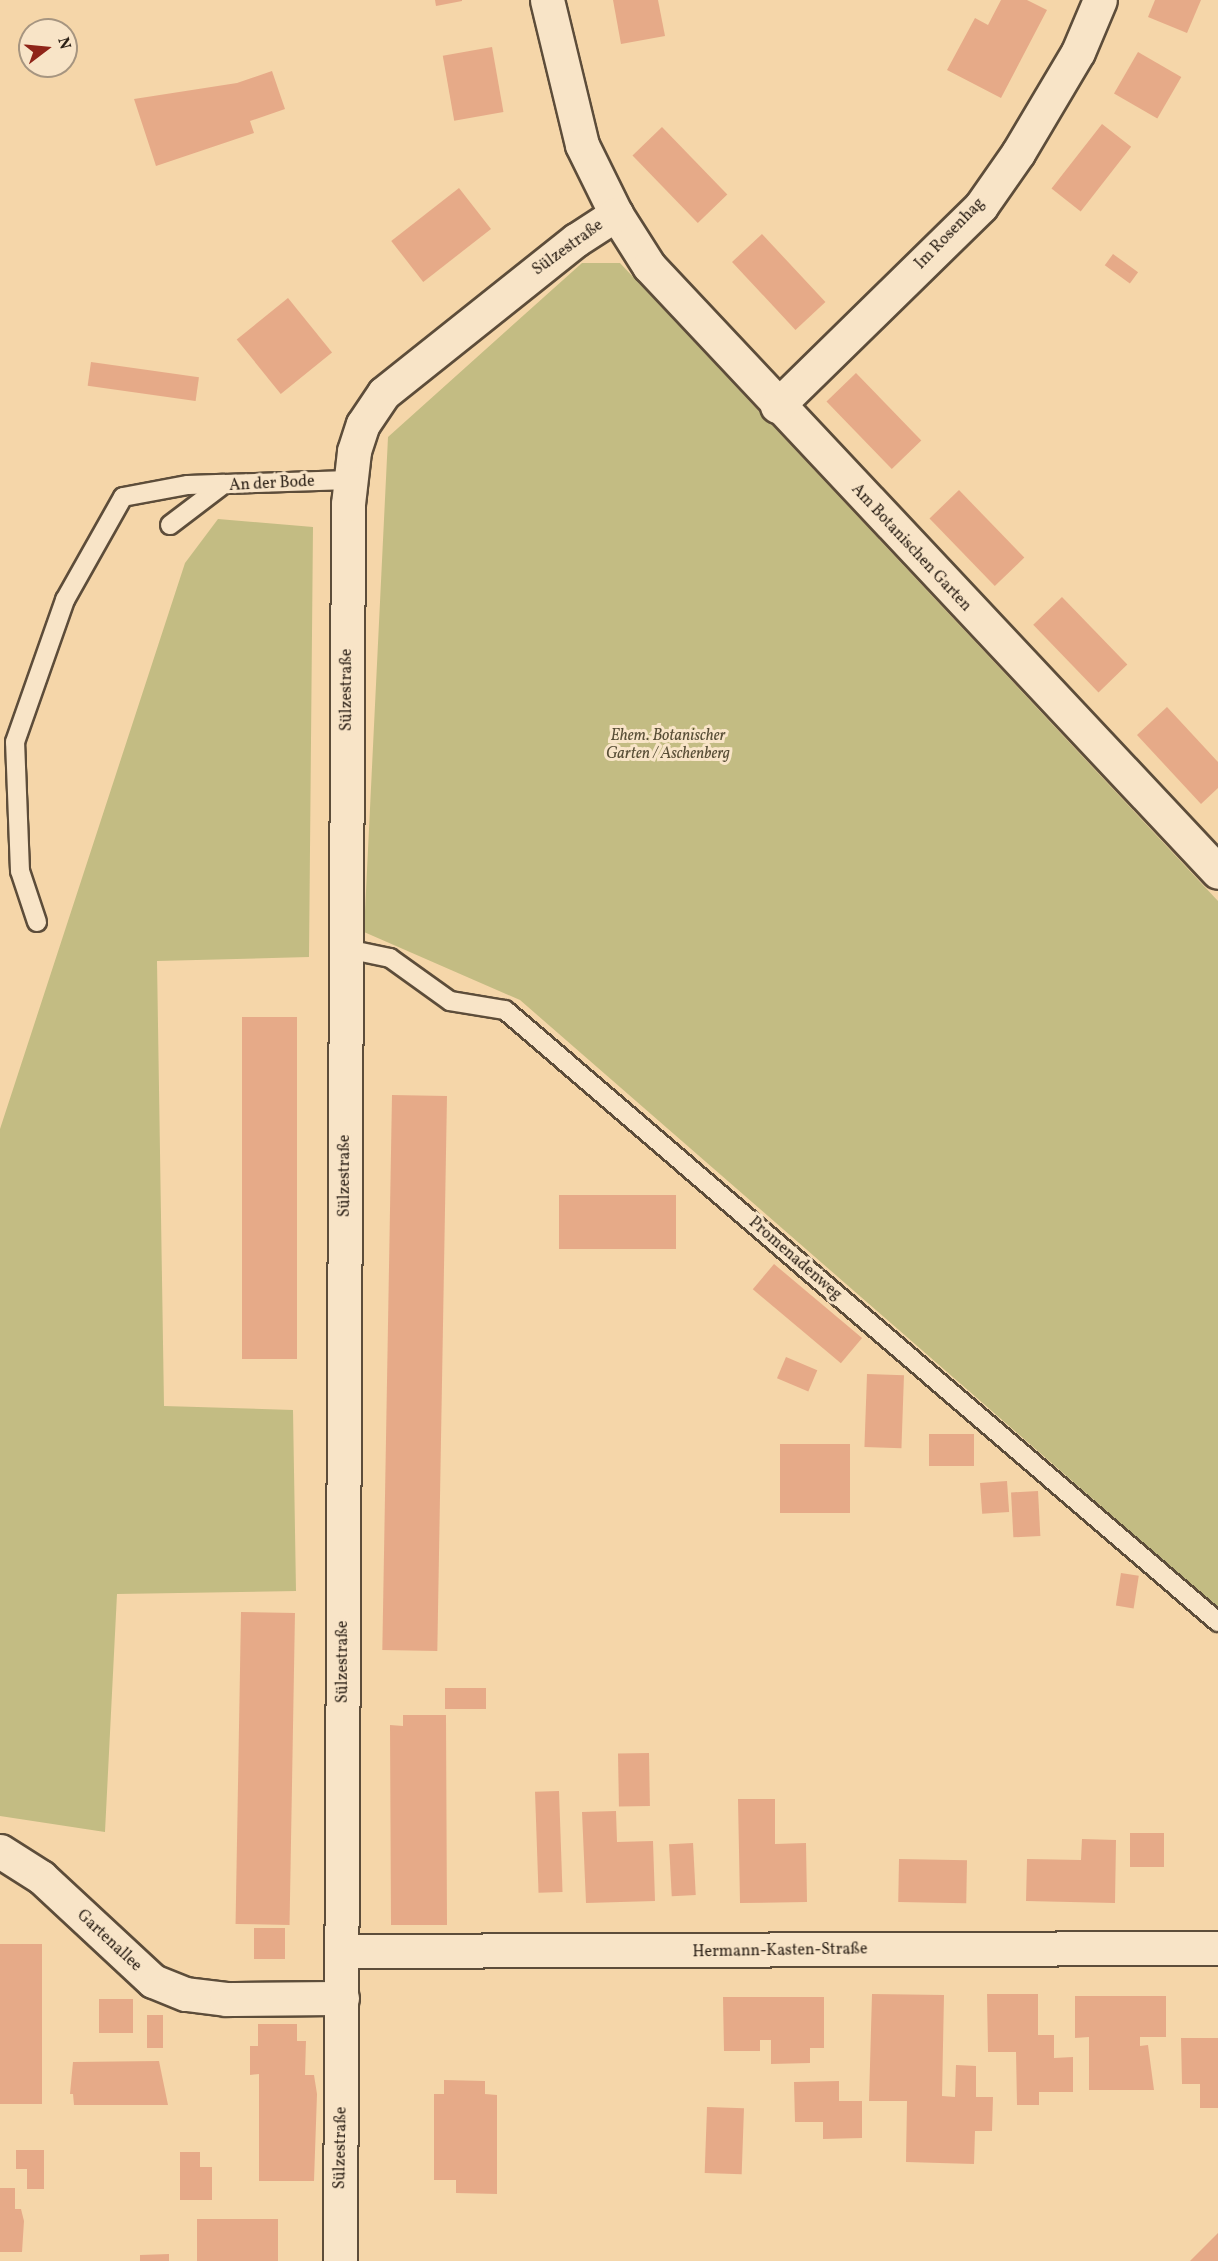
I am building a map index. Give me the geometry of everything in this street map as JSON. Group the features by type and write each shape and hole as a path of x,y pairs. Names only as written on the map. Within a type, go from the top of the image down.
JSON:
{"street":[{"name":"Am Botanischen Garten","path":"547,0 582,145 616,214 649,266 777,406 1214,858"},
{"name":"Im Rosenhag","path":"777,406 981,206 1018,153 1078,52 1100,0"},
{"name":"Sülzestraße","path":"340,2261 350,480 363,424 384,393 576,240 616,214"},
{"name":"Gartenallee","path":"0,1851 41,1877 153,1981 186,1994 226,1999 342,1998"},
{"name":"Hermann-Kasten-Straße","path":"342,1952 1218,1948"}],"lane":[{"name":"An der Bode","path":"170,525 224,484 350,480"},
{"path":"37,922 20,871 15,742 65,600 123,497 188,484 224,484"},
{"name":"Promenadenweg","path":"346,949 390,958 450,1001 505,1010 1218,1622"}],"green space":[{"name":"Ehem. Botanischer Garten / Aschenberg","path":"582,263 620,263 1218,901 1218,1608 520,1000 364,932 388,437"},
{"path":"218,519 313,527 309,957 157,961 164,1406 293,1410 296,1591 117,1594 105,1832 0,1816 0,1129 185,563"}],"building":[{"path":"435,0 462,0 462,1 436,6"},
{"path":"613,0 658,0 665,36 621,44"},
{"path":"1001,0 1027,0 1047,10 1001,98 947,70 975,18 988,25"},
{"path":"1155,0 1201,0 1187,33 1148,17"},
{"path":"492,47 503,112 454,121 443,56"},
{"path":"1138,52 1181,77 1157,119 1114,94"},
{"path":"272,71 285,109 250,121 254,133 156,166 134,99 237,83"},
{"path":"1102,124 1131,147 1081,211 1052,189"},
{"path":"662,127 727,195 698,223 633,155"},
{"path":"459,188 491,229 423,282 391,241"},
{"path":"762,234 825,302 795,330 732,262"},
{"path":"1113,254 1138,272 1130,284 1105,265"},
{"path":"288,298 332,352 281,394 237,340"},
{"path":"91,362 199,377 196,401 88,386"},
{"path":"856,373 921,441 892,469 827,401"},
{"path":"959,490 1024,558 995,586 930,518"},
{"path":"1062,597 1127,665 1099,692 1033,625"},
{"path":"1167,707 1218,762 1218,788 1201,804 1137,735"},
{"path":"242,1017 297,1017 297,1359 242,1359"},
{"path":"392,1095 447,1096 437,1651 382,1650"},
{"path":"559,1195 676,1195 676,1249 559,1249"},
{"path":"774,1264 862,1338 841,1363 753,1289"},
{"path":"786,1357 817,1370 808,1391 777,1378"},
{"path":"867,1374 904,1375 901,1448 864,1447"},
{"path":"929,1434 974,1434 974,1466 929,1466"},
{"path":"780,1444 850,1444 850,1513 780,1513"},
{"path":"1007,1481 1009,1512 982,1514 980,1483"},
{"path":"1038,1491 1040,1536 1013,1537 1011,1492"},
{"path":"1121,1573 1139,1576 1134,1608 1116,1606"},
{"path":"241,1612 295,1613 290,1925 236,1924"},
{"path":"445,1688 486,1688 486,1709 445,1709"},
{"path":"403,1715 446,1715 447,1925 391,1925 390,1725 403,1726"},
{"path":"649,1753 650,1806 619,1807 618,1754"},
{"path":"559,1791 563,1892 539,1893 535,1792"},
{"path":"738,1799 775,1799 775,1844 806,1843 807,1902 740,1903"},
{"path":"616,1811 617,1842 653,1841 655,1901 586,1903 582,1812"},
{"path":"1130,1833 1164,1833 1164,1867 1130,1867"},
{"path":"1082,1839 1116,1840 1115,1903 1026,1901 1027,1859 1081,1860"},
{"path":"693,1843 696,1895 672,1896 669,1844"},
{"path":"899,1859 967,1860 966,1903 898,1902"},
{"path":"254,1928 285,1928 285,1959 254,1959"},
{"path":"0,1944 42,1944 42,2104 0,2104"},
{"path":"872,1994 944,1995 942,2096 955,2097 956,2065 976,2066 976,2097 993,2097 992,2131 975,2131 974,2164 906,2162 907,2101 869,2101"},
{"path":"987,1994 1038,1994 1038,2035 1054,2035 1054,2058 1073,2057 1073,2092 1039,2092 1039,2105 1017,2105 1016,2052 988,2052"},
{"path":"1075,1996 1166,1996 1166,2037 1140,2037 1140,2046 1148,2045 1154,2090 1089,2090 1089,2037 1075,2038"},
{"path":"723,1997 824,1997 824,2048 810,2048 810,2063 771,2064 771,2040 760,2040 760,2051 724,2051"},
{"path":"99,1999 133,1999 133,2033 99,2033"},
{"path":"147,2015 163,2015 163,2048 147,2048"},
{"path":"258,2024 297,2024 297,2041 306,2041 305,2075 314,2075 317,2094 314,2181 259,2181 259,2074 250,2075 250,2046 258,2046"},
{"path":"1181,2038 1218,2038 1218,2108 1200,2108 1200,2084 1182,2084"},
{"path":"159,2061 168,2105 74,2105 73,2094 70,2094 73,2062"},
{"path":"444,2080 485,2081 485,2094 497,2095 497,2194 456,2193 456,2180 434,2180 434,2094 444,2094"},
{"path":"839,2081 839,2101 862,2101 862,2138 823,2139 823,2122 795,2122 794,2082"},
{"path":"707,2107 744,2108 742,2174 705,2173"},
{"path":"16,2150 44,2150 44,2189 27,2189 27,2169 16,2169"},
{"path":"180,2152 200,2152 200,2167 212,2167 212,2200 180,2200"},
{"path":"0,2188 15,2188 15,2209 21,2209 24,2221 22,2252 0,2252"},
{"path":"197,2219 278,2219 278,2261 197,2261"},
{"path":"1218,2233 1218,2261 1190,2261"},
{"path":"169,2254 169,2261 140,2261 140,2255"}]}
